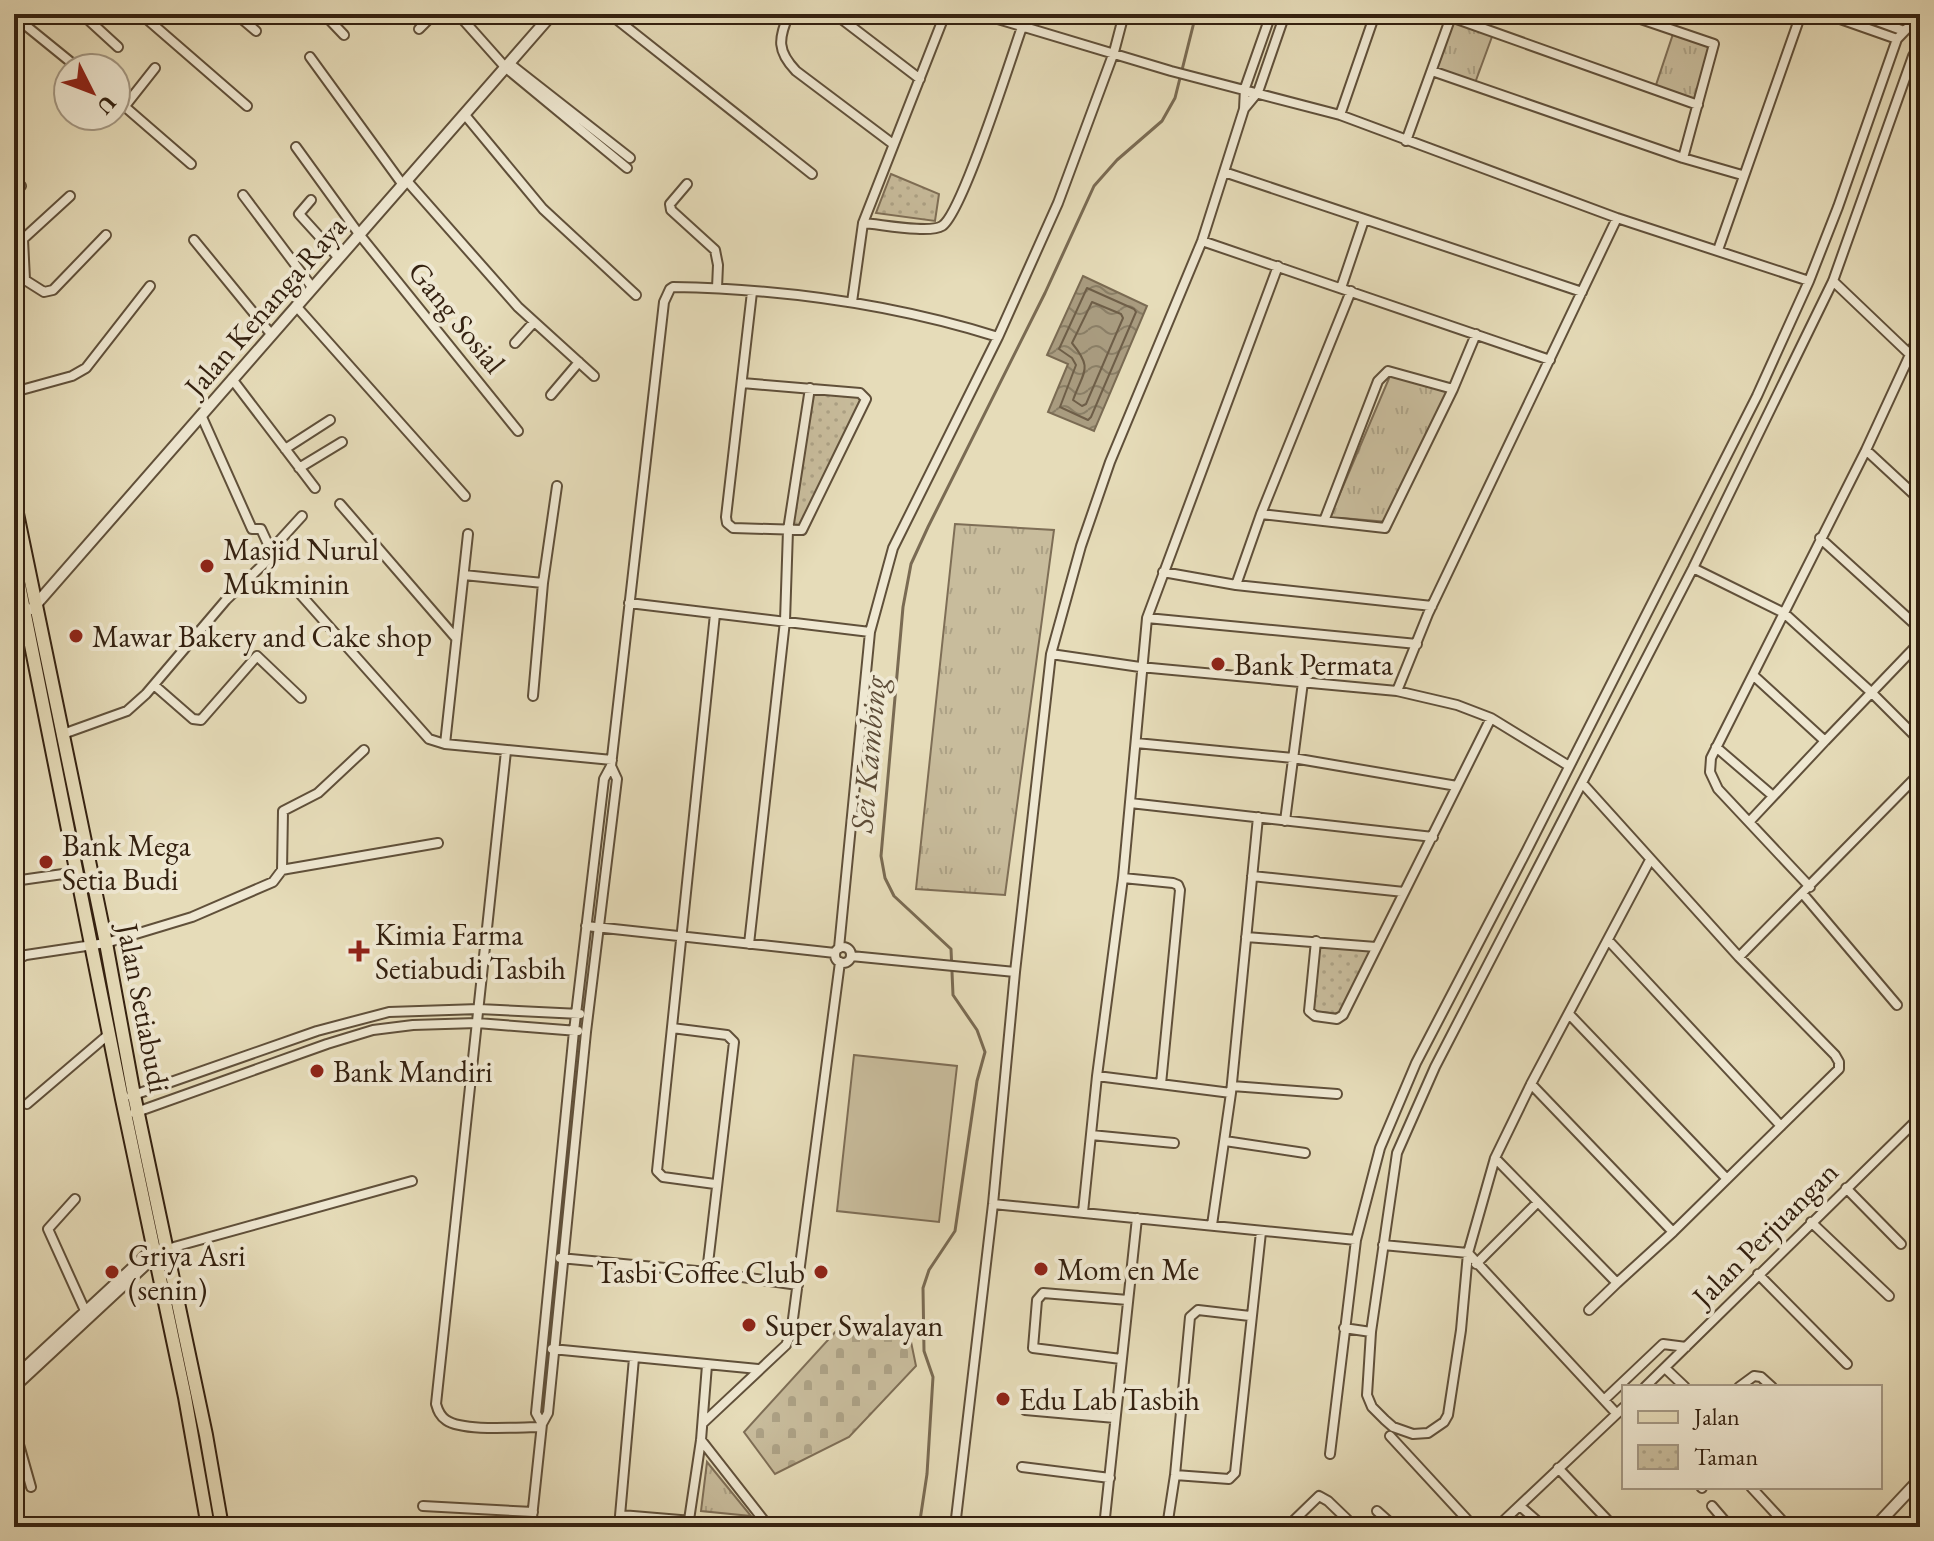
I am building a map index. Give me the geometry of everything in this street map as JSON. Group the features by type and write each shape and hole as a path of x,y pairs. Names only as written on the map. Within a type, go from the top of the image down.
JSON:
{"main road":[{"name":"Jalan Setiabudi","path":"14,499 63,734 128,1097 206,1435 222,1527"},
{"name":"Jalan Setiabudi","path":"14,560 77,872 99,944 109,1034 128,1097"},
{"name":"Jalan Setiabudi","path":"163,1249 208,1527"}],"street":[{"path":"82,14 118,47"},
{"path":"141,14 247,106"},
{"path":"236,14 256,31"},
{"path":"324,14 344,35"},
{"path":"419,29 434,14"},
{"path":"458,14 508,66 627,168"},
{"name":"Jalan Kenanga Raya","path":"14,630 552,14"},
{"path":"610,14 812,174"},
{"path":"835,14 920,79"},
{"path":"852,302 863,223 945,14"},
{"path":"981,14 1171,71 1340,115 1617,218 1809,281"},
{"path":"703,1423 789,1340 838,954 870,632 893,548 998,337 1058,203 1114,52 1124,14"},
{"path":"955,1527 993,1204 1015,972 1051,654 1081,546 1110,462 1202,241 1244,109 1245,88 1271,14"},
{"path":"1244,109 1258,92 1285,14"},
{"path":"1340,115 1375,14"},
{"path":"1626,14 1714,44 1683,158"},
{"path":"1718,250 1801,14"},
{"path":"1826,14 1897,39"},
{"path":"1858,14 1904,31"},
{"path":"787,15 781,44 782,57 893,144"},
{"path":"1406,141 1452,15 1698,105"},
{"path":"1330,1454 1356,1240 1380,1148 1416,1063 1757,396 1809,281 1897,39 1920,15"},
{"path":"14,16 58,52"},
{"path":"863,223 938,228 946,223 967,183 1022,27"},
{"path":"1650,860 1495,1158 1468,1253 1451,1407 1444,1422 1428,1433 1413,1434 1393,1427 1372,1407 1367,1395 1371,1332 1397,1153 1435,1067 1693,568 1833,281 1913,56 1920,44"},
{"path":"310,57 405,183 518,307 594,376"},
{"path":"508,66 630,158"},
{"path":"132,97 155,68"},
{"path":"1432,71 1683,158 1742,175"},
{"path":"132,112 191,164"},
{"path":"465,115 543,209 636,295"},
{"name":"Gang Sosial","path":"296,147 359,234 518,431"},
{"path":"1224,172 1582,292"},
{"path":"687,184 670,204 671,210 715,250 717,288"},
{"path":"243,195 312,287"},
{"path":"25,280 23,239 70,196"},
{"path":"311,200 299,214 338,257"},
{"path":"1838,207 1858,214"},
{"path":"1397,691 1432,606 1617,218"},
{"path":"1341,288 1364,220"},
{"path":"14,282 25,280 44,292 53,290 106,235"},
{"path":"194,240 271,334"},
{"path":"1202,241 1550,360"},
{"path":"1083,1212 1123,878 1140,667 1147,618 1278,266"},
{"path":"1833,281 1920,364"},
{"path":"14,392 72,376 86,368 150,286"},
{"path":"541,1426 536,1413 574,1031 604,779 611,763 664,302 673,287 717,288 852,302 945,320 998,337"},
{"path":"1236,585 1261,514 1351,291"},
{"path":"742,383 860,393 866,399 803,529 799,531 733,528 727,523 742,383 752,292"},
{"path":"296,306 465,496"},
{"path":"515,343 534,322"},
{"path":"1897,1005 1750,821 1718,789 1710,772 1716,747 1866,450 1920,333"},
{"path":"1261,514 1385,528 1453,389 1476,334"},
{"path":"551,395 579,362"},
{"path":"1324,521 1378,381 1384,373 1388,371 1453,389"},
{"path":"232,379 315,488"},
{"path":"749,944 785,621 788,530 810,388"},
{"path":"1757,396 1774,404"},
{"path":"63,734 120,715 154,685 226,600 272,557 261,529 252,529 201,415"},
{"path":"285,449 330,420"},
{"path":"299,468 342,442"},
{"path":"1866,450 1920,500"},
{"path":"533,696 543,583 557,486"},
{"path":"340,504 455,637"},
{"path":"271,550 302,516"},
{"path":"445,744 468,534"},
{"path":"1820,538 1920,629"},
{"path":"1693,568 1784,613 1920,741"},
{"path":"1163,572 1236,585 1432,606"},
{"path":"464,575 543,583"},
{"path":"301,595 426,737 445,744 611,763"},
{"path":"629,603 870,632"},
{"path":"715,614 657,1173 663,1177 715,1184"},
{"path":"1147,618 1417,644"},
{"path":"1750,821 1920,642"},
{"path":"1051,654 1140,667 1397,691 1457,705 1491,718 1569,766"},
{"path":"154,685 193,719 201,720 257,656 301,698"},
{"path":"1753,675 1825,741"},
{"path":"1285,821 1303,682"},
{"path":"1609,690 1626,697"},
{"path":"1316,941 1309,1011 1315,1016 1337,1019 1343,1015 1491,718"},
{"path":"1136,743 1293,758 1457,786"},
{"path":"1716,747 1773,796"},
{"path":"14,961 26,955 99,944 192,917 273,882 282,870 283,811 318,793 364,750"},
{"path":"506,751 436,1404 447,1422 461,1425 541,1426"},
{"path":"531,1527 541,1426 548,1413 586,1032 617,779 611,763"},
{"path":"1739,957 1920,773"},
{"path":"1582,783 1739,957 1839,1062 1838,1071 1589,1310"},
{"path":"1130,803 1433,837"},
{"path":"1212,1225 1232,1089 1258,817"},
{"path":"282,870 438,843"},
{"path":"1527,850 1544,859"},
{"path":"14,881 77,872"},
{"path":"1252,876 1404,892"},
{"path":"1123,878 1173,883 1180,890 1161,1084"},
{"path":"586,926 838,954 849,949 851,956 847,962 838,954"},
{"path":"1246,937 1376,947"},
{"path":"1608,940 1781,1126"},
{"path":"851,956 1015,972"},
{"path":"128,1097 317,1031 389,1012 479,1009 588,1015"},
{"path":"1569,1014 1727,1179"},
{"path":"132,1114 373,1030 477,1023 586,1032"},
{"path":"672,1028 727,1035 734,1042 707,1272"},
{"path":"317,1031 322,1046"},
{"path":"27,1104 109,1034"},
{"path":"277,1045 282,1060"},
{"path":"1097,1076 1161,1084 1337,1094"},
{"path":"1531,1084 1673,1232"},
{"name":"Jalan Perjuangan","path":"1647,1385 1846,1188 1916,1128 1920,1117"},
{"path":"1091,1135 1174,1143"},
{"path":"1225,1141 1305,1153"},
{"path":"1380,1148 1397,1153"},
{"path":"1495,1158 1617,1283"},
{"path":"14,1377 163,1249 412,1181"},
{"path":"1846,1188 1901,1244"},
{"path":"75,1199 48,1229 87,1315"},
{"path":"1476,1264 1538,1202"},
{"path":"993,1204 1356,1240"},
{"path":"1104,1527 1137,1218"},
{"path":"1811,1222 1889,1296"},
{"path":"1175,1475 1229,1479 1234,1475 1261,1232"},
{"path":"1383,1245 1468,1253 1604,1400 1622,1410 1497,1527"},
{"path":"551,1257 707,1272 798,1285"},
{"path":"1758,1274 1847,1364"},
{"path":"1121,1359 1035,1349 1032,1345 1035,1315 1038,1298 1043,1293 1128,1300"},
{"path":"1167,1527 1191,1315 1198,1310 1250,1316"},
{"path":"14,1388 87,1315"},
{"path":"1344,1328 1371,1332"},
{"path":"1604,1400 1663,1344 1686,1347"},
{"path":"542,1349 758,1369"},
{"path":"619,1527 634,1358"},
{"path":"689,1520 703,1423 707,1365"},
{"path":"1665,1368 1683,1385"},
{"path":"1742,1385 1754,1376 1761,1377 1770,1385"},
{"path":"1025,1410 1115,1418"},
{"path":"14,1427 31,1487"},
{"path":"1390,1436 1474,1527"},
{"path":"701,1440 767,1527"},
{"path":"1022,1467 1110,1478"},
{"path":"1558,1468 1614,1527"},
{"path":"1875,1527 1920,1479"},
{"path":"1753,1489 1788,1527"},
{"path":"1287,1527 1319,1496 1355,1527"},
{"path":"423,1506 533,1512"},
{"path":"1520,1506 1544,1527"},
{"path":"1712,1506 1730,1527"},
{"path":"1377,1511 1395,1527"},
{"path":"621,1515 767,1527"},
{"path":"1013,1525 1031,1527"}],"green space":[{"path":"1452,22 1493,34 1475,83 1437,69"},
{"path":"1674,31 1713,44 1694,102 1655,88"},
{"path":"891,174 939,194 935,221 876,213"},
{"path":"1390,376 1449,392 1388,522 1330,517"},
{"path":"812,391 864,398 798,530 789,529"},
{"path":"955,524 1054,530 1005,895 916,889"},
{"path":"1316,943 1376,947 1341,1014 1311,1011"},
{"path":"854,1055 957,1066 939,1222 837,1211"},
{"path":"847,1319 909,1332 916,1366 849,1437 775,1474 744,1432"},
{"path":"707,1462 751,1516 701,1511"}],"water":[{"path":"1083,276 1147,306 1094,431 1048,412 1068,364 1047,355"}],"waterway":[{"name":"Sei Kambing","path":"919,1527 927,1474 933,1377 924,1351 923,1288 929,1270 955,1231 977,1081 985,1052 977,1030 953,995 951,949 894,896 885,878 881,856 903,607 911,564 1045,293 1094,186 1117,160 1162,121 1175,98 1196,14"}],"place":[{"name":"Masjid Nurul Mukminin","path":"207,566"},
{"name":"Mawar Bakery and Cake shop","path":"76,636"},
{"name":"Bank Permata","path":"1218,664"},
{"name":"Bank Mega Setia Budi","path":"46,862"},
{"name":"Kimia Farma Setiabudi Tasbih","path":"359,951"},
{"name":"Bank Mandiri","path":"317,1071"},
{"name":"Mom en Me","path":"1041,1269"},
{"name":"Griya Asri (senin)","path":"112,1272"},
{"name":"Tasbi Coffee Club","path":"821,1272"},
{"name":"Super Swalayan","path":"749,1325"},
{"name":"Edu Lab Tasbih","path":"1003,1399"}]}
